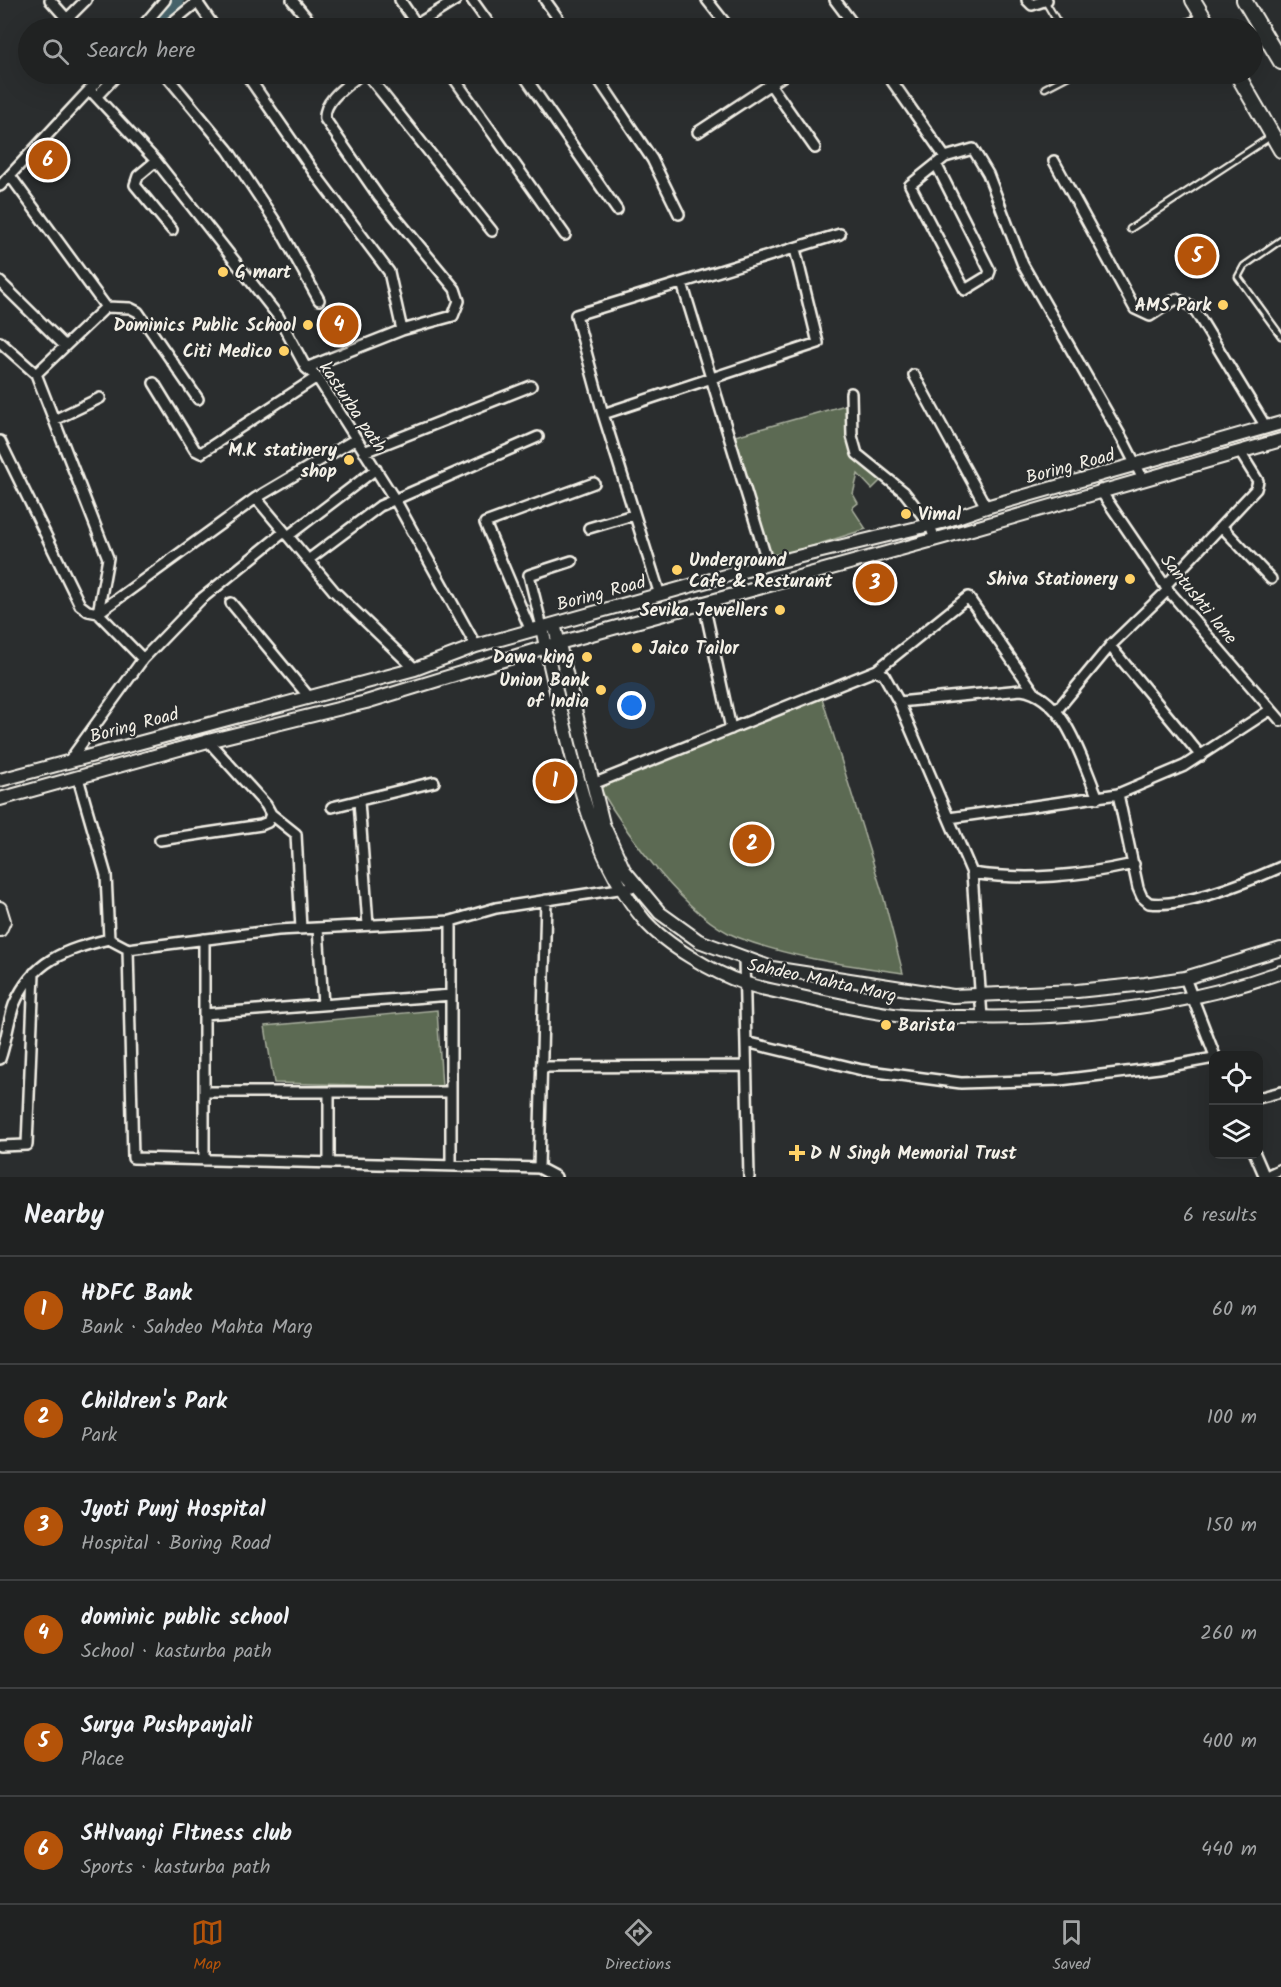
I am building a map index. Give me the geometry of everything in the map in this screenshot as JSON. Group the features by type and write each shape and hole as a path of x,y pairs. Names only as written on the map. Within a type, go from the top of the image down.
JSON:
{"main road":[{"path":"1193,0 1203,16"},
{"path":"1244,0 1255,18"},
{"path":"1263,32 1281,62"},
{"path":"1243,84 1279,145"}],"street":[{"path":"50,0 66,18"},
{"path":"68,18 86,0"},
{"path":"150,18 165,0"},
{"path":"292,0 307,18"},
{"path":"400,0 410,18"},
{"path":"429,18 456,0"},
{"path":"472,0 485,18"},
{"path":"545,0 557,18"},
{"path":"707,0 721,18"},
{"path":"836,0 847,18"},
{"path":"1027,0 1032,5 1046,0"},
{"path":"177,18 198,1 209,18"},
{"path":"93,93 98,84"},
{"path":"0,186 93,93 105,84"},
{"path":"173,84 228,150 277,224 319,300"},
{"path":"253,84 313,171 389,272 402,330"},
{"path":"306,368 402,330 453,316 459,301 447,276 379,197 325,119 325,113 332,100 347,84"},
{"path":"375,84 492,231"},
{"path":"458,84 565,235"},
{"path":"530,84 618,210"},
{"path":"602,84 648,152 679,214"},
{"path":"698,132 771,84 815,148"},
{"path":"894,84 945,157"},
{"name":"kasturba path","path":"93,93 156,161 278,316 306,368 317,377 395,500 476,646"},
{"path":"936,164 990,271 988,276 965,290 910,185 936,164 945,157 973,149 988,174 1023,265 1143,479"},
{"path":"156,161 138,176 135,185 172,230"},
{"path":"1054,161 1135,309 1150,316 1176,299 1193,307 1266,427"},
{"path":"11,177 106,307"},
{"path":"660,595 633,515 576,315 840,234"},
{"path":"603,414 818,343 795,249"},
{"path":"0,282 65,346"},
{"path":"682,283 768,564"},
{"path":"36,374 106,307 130,308 138,312 198,399"},
{"path":"0,342 36,374 108,558 98,613"},
{"path":"914,375 986,507"},
{"path":"154,383 195,450 201,453 317,377"},
{"path":"364,452 531,386"},
{"path":"851,393 852,436 857,454 898,486 930,525 935,540"},
{"path":"54,420 100,398"},
{"name":"Boring Road","path":"0,780 415,669 476,646 542,627 768,564 930,525 1281,423"},
{"path":"308,560 373,510 538,437"},
{"path":"98,613 256,498 356,439"},
{"path":"0,799 208,741 366,702 559,643 935,540 1100,490 1281,440"},
{"path":"0,441 80,605 85,610 98,613 143,659"},
{"path":"1057,710 1110,646 1256,489 1258,481 1240,452"},
{"path":"69,761 143,659 200,600 376,469"},
{"path":"542,627 485,523 594,483"},
{"name":"Santushti lane","path":"1100,490 1166,588 1281,721"},
{"path":"256,498 334,591 415,669"},
{"path":"589,528 633,515"},
{"path":"1222,527 1271,579"},
{"path":"542,627 530,575 572,561"},
{"path":"593,784 877,670 968,597 1034,692 1057,710 1098,798"},
{"path":"231,603 309,697"},
{"path":"704,604 731,729"},
{"name":"Sahdeo Mahta Marg","path":"542,627 559,643 603,824 624,870 660,913 699,941 772,968 953,996 1077,991 1185,978 1281,949"},
{"name":"Sahdeo Mahta Marg","path":"542,627 582,796 602,850 622,889 646,922 676,946 709,967 744,983 834,1004 904,1016 982,1018 1050,1016 1148,1005 1193,997 1281,972"},
{"path":"1110,646 1201,756"},
{"path":"877,670 884,675 899,702 972,873 982,1018"},
{"path":"899,702 1021,690 1034,692"},
{"path":"949,818 1118,794 1161,777 1201,756 1270,710"},
{"path":"208,741 266,805 271,814 296,834 301,929"},
{"path":"78,778 106,874 109,939"},
{"path":"332,807 434,782"},
{"path":"1118,794 1142,897 1149,903 1159,905 1228,888 1281,867"},
{"path":"359,801 368,925"},
{"path":"160,840 261,825 268,822 271,814"},
{"path":"972,873 1029,879 1077,875 1134,864"},
{"path":"0,1059 14,1006 34,971 69,949 109,939 128,949 301,929 451,921 496,908 638,886"},
{"path":"538,1168 546,900"},
{"path":"0,908 4,921 0,930"},
{"path":"451,921 451,1166"},
{"path":"318,928 323,1005"},
{"path":"204,939 204,1160"},
{"path":"128,949 133,1158 538,1168 556,1177"},
{"path":"744,958 749,1177"},
{"path":"0,1146 27,1145 34,971"},
{"path":"1185,978 1212,1051"},
{"path":"204,1014 451,995"},
{"path":"746,1042 862,1070 961,1083 1060,1080 1159,1068 1209,1058"},
{"path":"541,1067 746,1065"},
{"path":"204,1092 451,1092"},
{"path":"329,1092 329,1162"},
{"path":"1263,1097 1281,1092"},
{"path":"1257,1159 1264,1177 1281,1169"}],"lane":[{"path":"1046,0 1056,18"},
{"path":"1198,18 1203,16"},
{"path":"1045,88 1053,84"},
{"path":"1130,229 1279,145"},
{"path":"1281,240 1244,266 1238,277 1281,336"}],"green space":[{"path":"849,404 848,436 854,458 883,478 872,489 858,474 853,494 858,503 852,508 866,529 769,560 735,436"},
{"path":"822,698 883,895 903,973 819,960 777,950 737,937 717,926 697,911 659,872 641,850 599,787"},
{"path":"437,1010 442,1087 274,1083 265,1026"}],"waterway":[{"path":"158,18 173,0"}],"place":[{"name":"SHIvangi FItness club","path":"48,160"},
{"name":"Surya Pushpanjali","path":"1197,256"},
{"name":"G mart","path":"223,272"},
{"name":"AMS Park","path":"1223,305"},
{"name":"Dominics Public School","path":"308,325"},
{"name":"dominic public school","path":"339,325"},
{"name":"Citi Medico","path":"284,351"},
{"name":"M.K statinery shop","path":"349,460"},
{"name":"Vimal","path":"906,514"},
{"name":"Underground Cafe & Resturant","path":"677,570"},
{"name":"Shiva Stationery","path":"1130,579"},
{"name":"Jyoti Punj Hospital","path":"875,583"},
{"name":"Sevika Jewellers","path":"780,610"},
{"name":"Jaico Tailor","path":"637,648"},
{"name":"Dawa king","path":"587,657"},
{"name":"Union Bank of India","path":"601,690"},
{"name":"HDFC Bank","path":"555,781"},
{"name":"Children's Park","path":"752,844"},
{"name":"Barista","path":"886,1025"},
{"name":"D N Singh Memorial Trust","path":"797,1153"}]}
